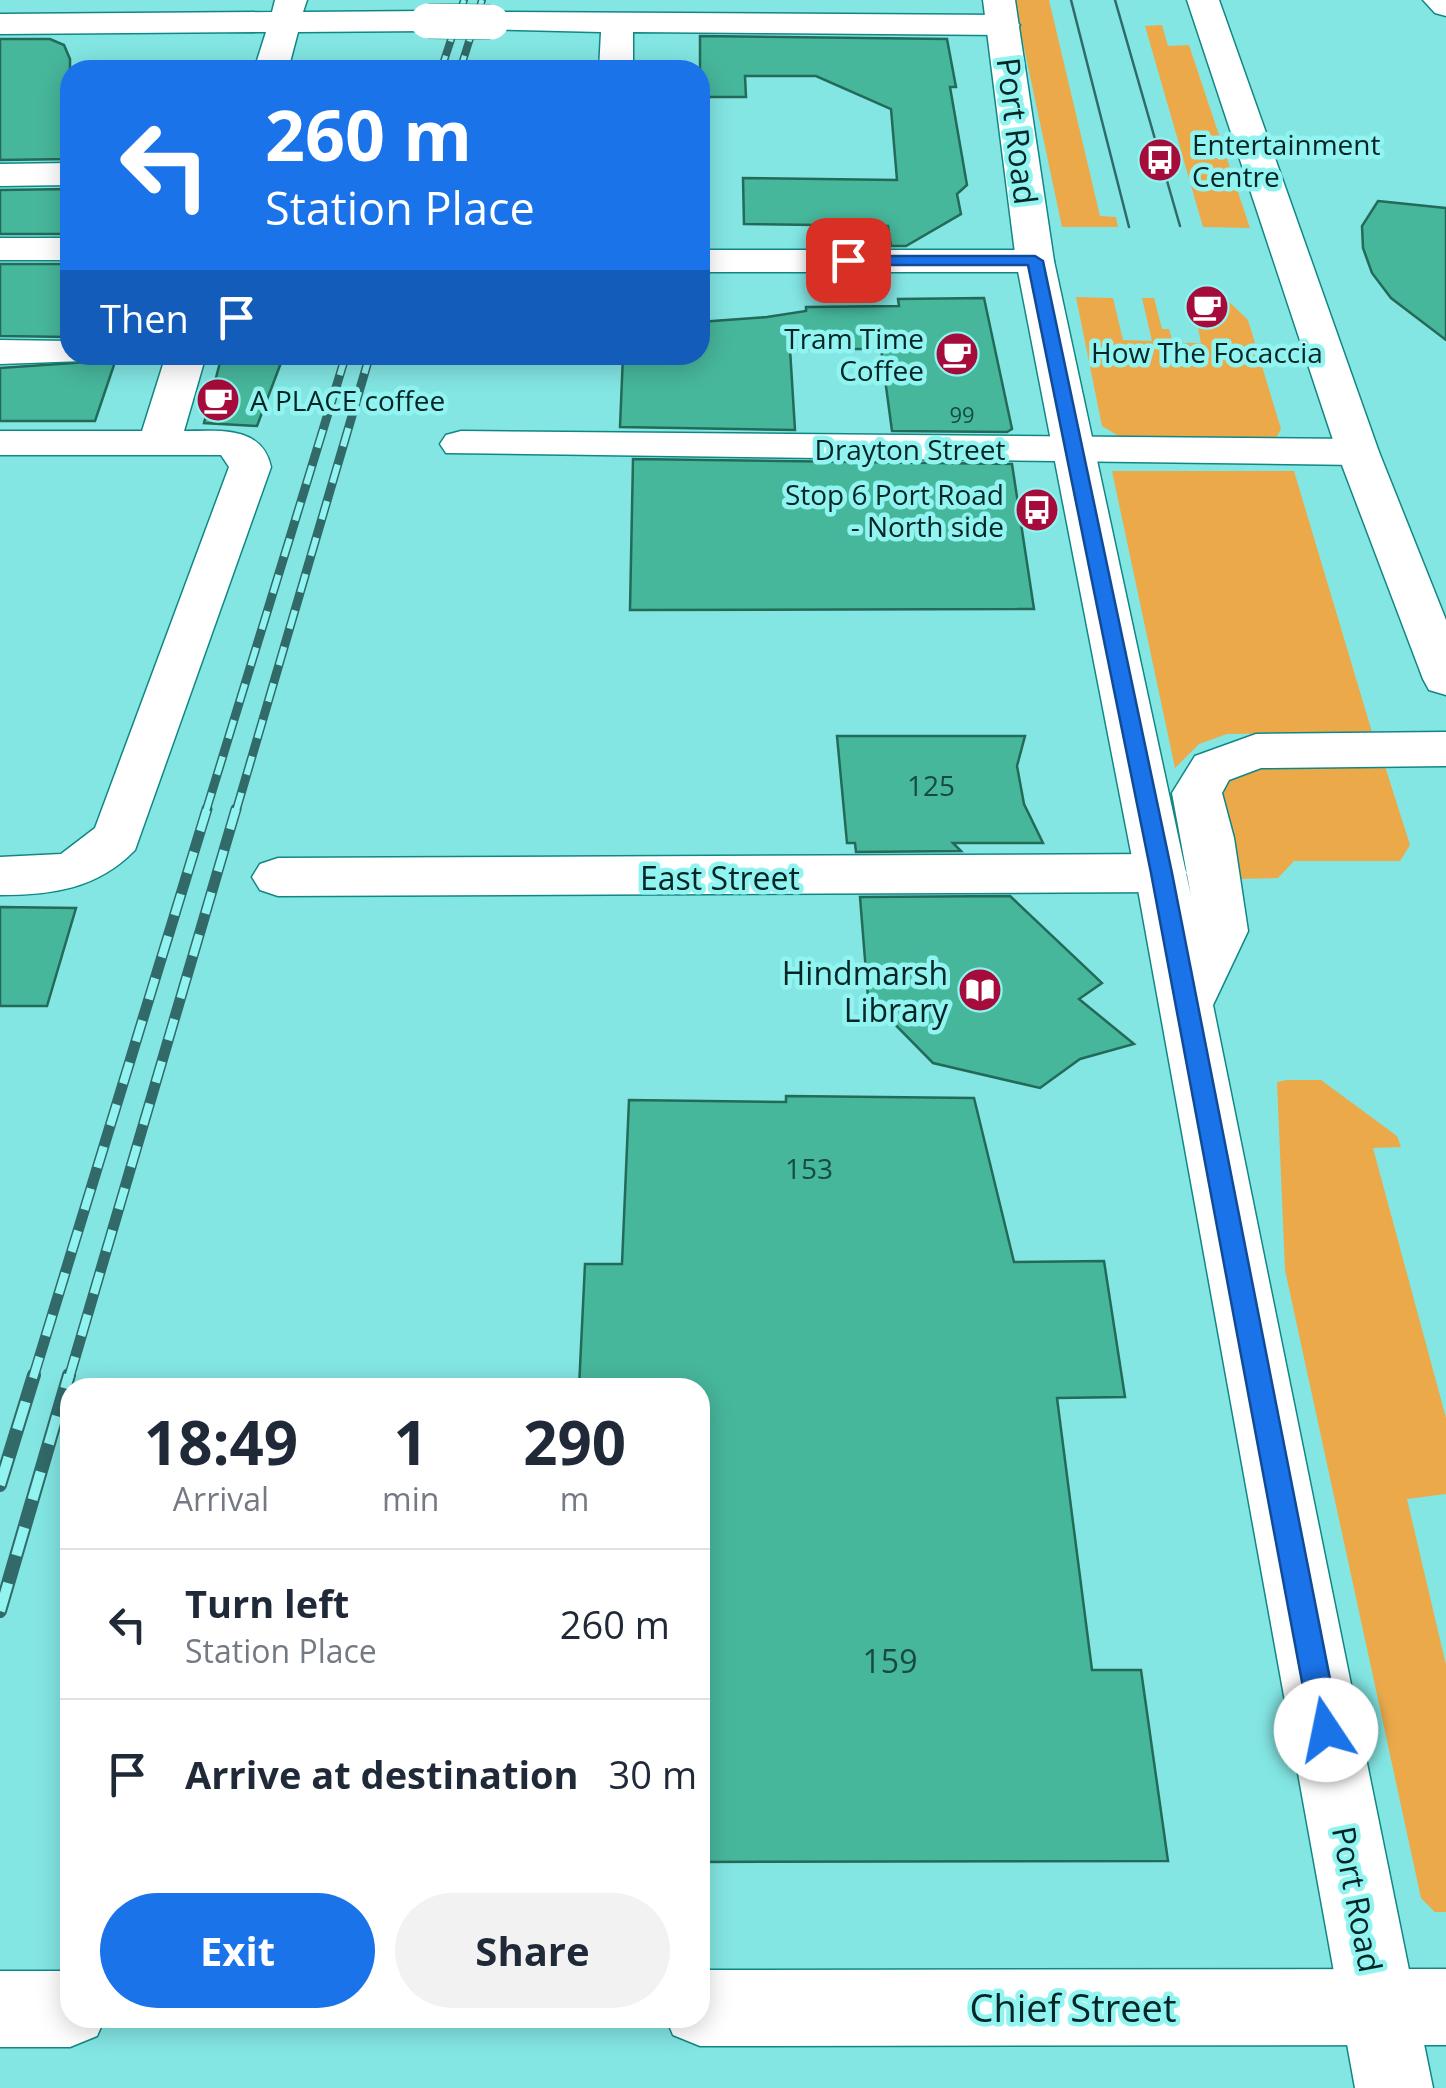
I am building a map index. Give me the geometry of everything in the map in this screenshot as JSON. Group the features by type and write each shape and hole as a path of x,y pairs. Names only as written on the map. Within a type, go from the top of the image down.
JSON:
{"main road":[{"path":"1203,0 1358,452 1446,679"},
{"path":"1440,0 1446,6"},
{"path":"0,13 217,14 288,10"},
{"path":"274,60 288,10"},
{"path":"0,24 288,10 428,21 618,23 1002,12"},
{"name":"Port Road","path":"1002,12 1035,261 1187,1004 1412,2006 1394,2088"},
{"path":"616,60 618,23"},
{"path":"0,175 60,174"},
{"path":"0,249 60,249"},
{"path":"710,260 1035,261"},
{"path":"0,352 60,352"},
{"path":"159,444 183,365"},
{"path":"0,443 230,443 247,453 250,468 116,837 96,860 64,874 0,876"},
{"name":"Drayton Street","path":"461,444 1358,452"},
{"path":"1187,1004 1222,932 1209,838 1197,793 1212,768 1256,751 1446,749"},
{"name":"East Street","path":"278,877 1162,873"},
{"name":"Chief Street","path":"710,2008 1412,2006"},
{"path":"0,2008 60,2009"}],"shaded area":[{"path":"1014,0 1049,0 1100,216 1116,217 1118,227 1062,227"},
{"path":"1162,25 1168,46 1189,45 1250,228 1203,227 1145,26"},
{"path":"1076,297 1113,298 1123,340 1152,341 1142,298 1154,298 1162,329 1169,329 1173,343 1201,343 1196,317 1223,317 1218,298 1225,298 1248,320 1281,429 1276,438 1122,438 1102,426"},
{"path":"1112,471 1294,471 1372,732 1227,734 1199,744 1175,768"},
{"path":"1383,760 1410,845 1400,861 1294,861 1278,878 1234,879 1220,785 1258,762"},
{"path":"1321,1080 1397,1136 1401,1147 1373,1148 1446,1418 1446,1494 1407,1499 1446,1665 1446,1912 1435,1912 1421,1898 1285,1270 1277,1082"}],"building":[{"path":"700,36 947,39 956,87 950,87 967,185 957,194 961,214 906,246 891,246 888,226 744,224 743,178 897,180 891,109 816,76 745,76 746,97 710,97 710,60 700,60"},
{"path":"0,39 50,39 64,45 70,60 60,60 60,159 0,160"},
{"path":"60,189 60,234 0,234 0,190"},
{"path":"1378,201 1446,208 1446,340 1391,298 1372,273 1363,248 1362,226"},
{"path":"0,264 60,264 60,337 0,336"},
{"path":"984,298 1012,429 892,431 881,349 790,349 795,430 620,427 623,365 710,365 710,321 767,317 806,311 806,307 899,306 898,299"},
{"path":"114,365 95,421 0,421 0,368"},
{"path":"219,365 280,365 257,426 204,423"},
{"path":"633,459 1012,464 1034,609 630,610"},
{"path":"837,736 1025,736 1017,766 1024,804 1043,843 953,843 961,851 856,852 855,843 847,843"},
{"name":"Hindmarsh Library","path":"1010,896 1102,983 1079,999 1134,1044 1080,1059 1040,1088 933,1063 868,997 860,897"},
{"path":"0,907 76,908 47,1006 0,1006"},
{"path":"786,1096 974,1098 1014,1262 1104,1261 1125,1397 1057,1398 1092,1670 1141,1670 1168,1861 710,1862 710,1378 579,1378 585,1264 622,1264 629,1100 786,1102"}],"tram line":[{"path":"1071,0 1129,227"},
{"path":"1115,0 1180,226"}],"railway":[{"path":"444,60 464,0"},
{"path":"463,60 482,0"},
{"path":"206,811 343,365"},
{"path":"236,811 367,365"},
{"path":"33,1378 207,809"},
{"path":"69,1378 236,809"},
{"path":"0,1485 34,1375"},
{"path":"0,1611 60,1406"}],"place":[{"name":"Entertainment Centre","path":"1160,160"},
{"name":"How The Focaccia","path":"1207,307"},
{"name":"Tram Time Coffee","path":"957,354"},
{"name":"A PLACE coffee","path":"218,400"},
{"name":"Stop 6 Port Road - North side","path":"1037,510"},
{"name":"Hindmarsh Library","path":"980,990"}],"route":[{"path":"848,260 1035,261 1162,873 1326,1730"}]}
